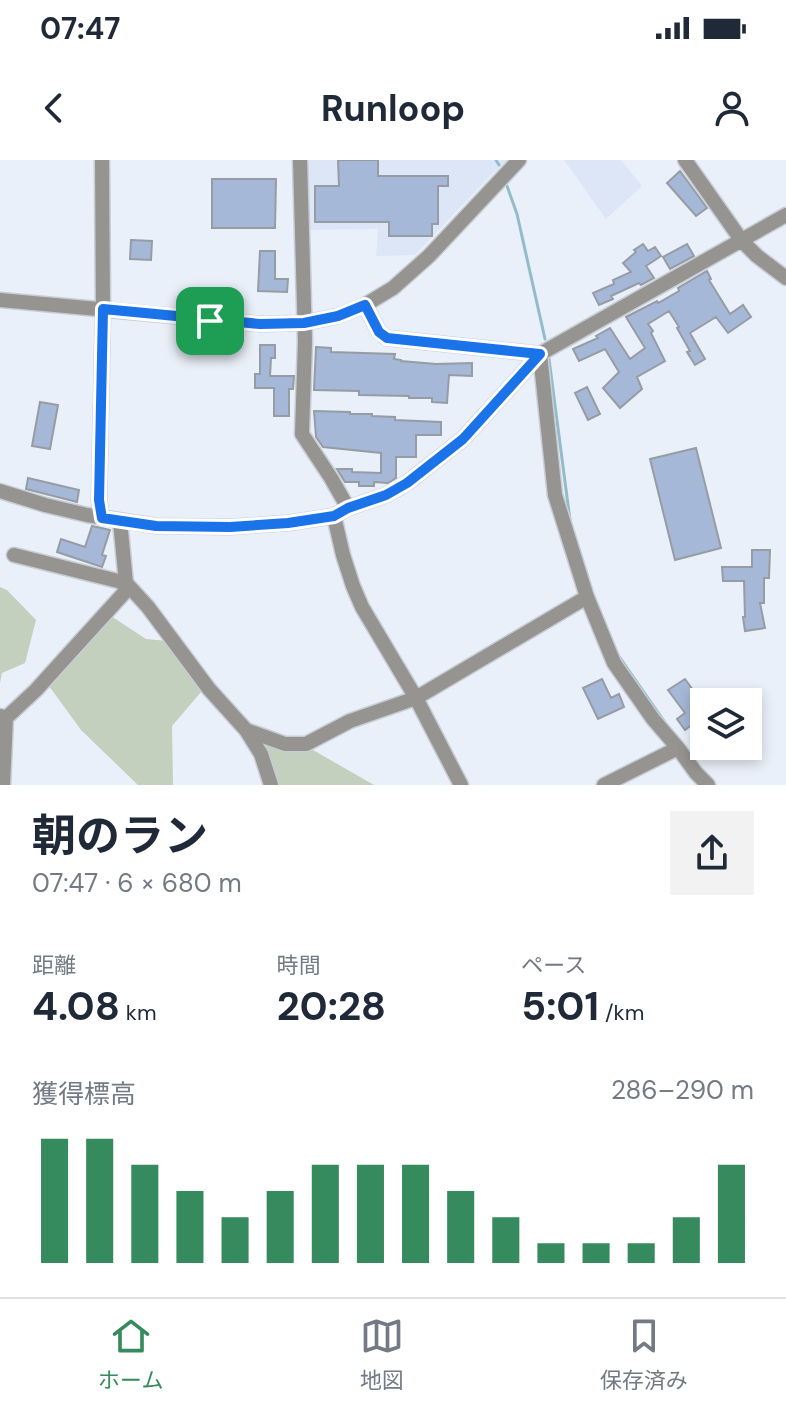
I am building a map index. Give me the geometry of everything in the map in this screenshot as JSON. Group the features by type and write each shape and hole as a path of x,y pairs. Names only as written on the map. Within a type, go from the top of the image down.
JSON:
{"street":[{"path":"102,160 99,500 102,518"},
{"path":"300,160 304,323 302,434 348,508"},
{"path":"0,300 260,324 304,323 338,316 365,305 393,288 429,256 519,160"},
{"path":"685,160 742,241 786,278"},
{"path":"0,491 102,518 156,526 230,527 334,516 407,483 463,439 540,354 786,215"},
{"path":"365,305 379,332 387,338 540,354"},
{"path":"540,354 555,495 587,597 614,663 640,701 708,785"},
{"path":"334,516 343,555 362,607 416,698 461,785"},
{"path":"3,785 3,717 36,690 124,593 126,583 120,521"},
{"path":"14,555 126,583 148,607 209,689 246,730 261,754 271,785"},
{"path":"246,730 285,744 306,744 350,721 416,698 587,597"},
{"path":"604,785 678,748"}],"shaded area":[{"path":"307,160 508,160 415,255 376,256 378,229 306,230"},
{"path":"564,160 621,160 642,186 606,219"}],"green space":[{"path":"0,587 7,590 36,620 25,663 2,673 0,683"},
{"path":"111,616 146,639 168,641 207,685 172,726 173,785 138,785 81,730 49,686"},
{"path":"258,735 306,746 374,785 270,785"}],"building":[{"path":"338,160 378,160 378,176 448,176 448,186 438,186 438,224 432,224 432,236 389,236 389,222 315,222 315,186 339,186"},
{"path":"680,171 707,208 696,216 667,183"},
{"path":"212,179 276,179 275,228 212,228"},
{"path":"131,240 152,241 151,260 130,259"},
{"path":"643,244 648,251 655,247 661,256 646,266 654,278 611,296 613,299 599,305 593,293 631,272 623,263"},
{"path":"687,244 694,256 670,269 663,257"},
{"path":"260,251 275,251 275,279 288,279 287,292 258,291"},
{"path":"707,271 709,280 730,314 743,305 751,317 728,333 716,317 690,333 705,359 695,365 669,311 648,324 665,361 637,377 642,389 620,408 603,388 619,372 605,349 579,361 573,349 598,338 596,336 610,328 630,359 645,348 626,317 658,303"},
{"path":"260,345 275,345 270,376 294,376 293,389 289,389 289,416 274,416 274,388 255,388 255,374 260,374"},
{"path":"316,347 331,348 331,352 395,354 394,359 401,361 472,363 472,376 449,375 447,403 432,402 432,398 314,390"},
{"path":"587,387 600,414 588,420 575,393"},
{"path":"40,402 58,405 50,449 32,446"},
{"path":"314,411 441,422 441,435 416,435 416,457 396,457 396,478 388,483 374,482 374,486 359,486 359,482 345,482 337,469 381,473 381,453 323,447 316,437"},
{"path":"696,448 721,548 675,560 650,459"},
{"path":"28,478 79,490 77,502 26,489"},
{"path":"92,526 110,530 102,555 106,556 102,567 57,552 61,539 85,547"},
{"path":"752,550 770,550 769,578 764,578 764,603 760,603 765,628 745,631 744,581 723,581 722,567 752,567"},
{"path":"602,679 611,698 619,694 624,707 598,719 583,688"},
{"path":"685,679 692,688 690,726 685,730 677,719 685,713 668,690"}],"waterway":[{"path":"496,160 499,165"},
{"path":"507,186 517,214 545,339"},
{"path":"549,359 570,520"},
{"path":"618,655 664,721"}],"route":[{"path":"365,305 379,332 387,338 540,354 463,439 407,483 334,516 230,527 156,526 102,518 99,500 103,309 210,321 304,323 338,316 365,305"}]}
